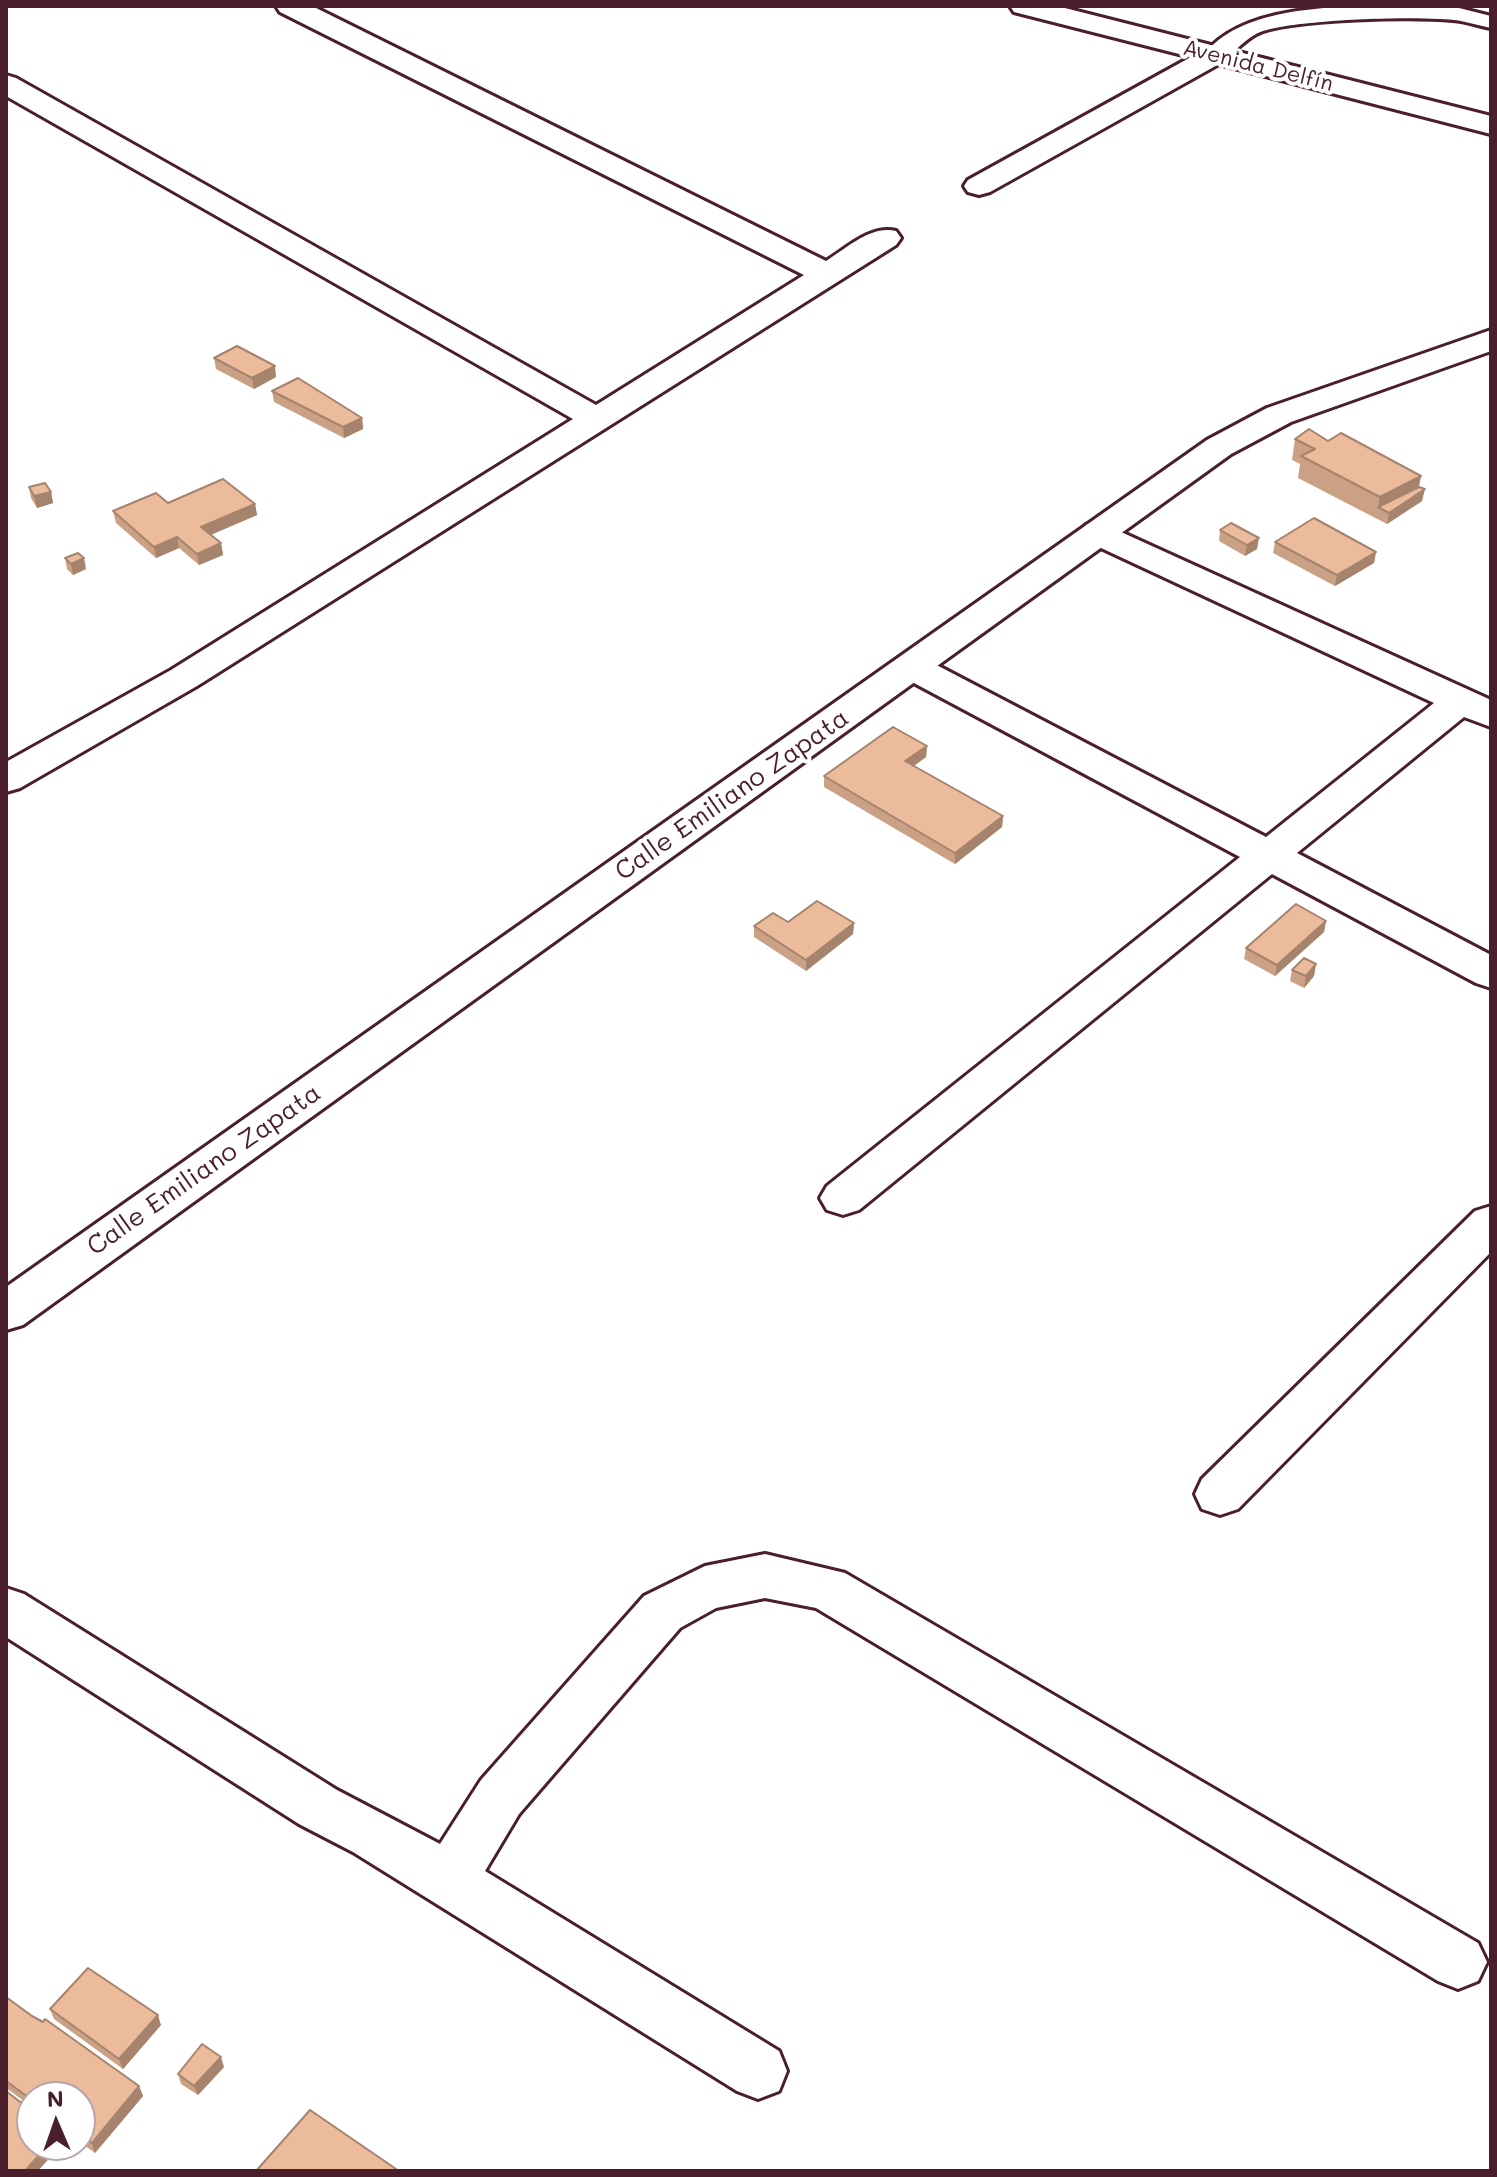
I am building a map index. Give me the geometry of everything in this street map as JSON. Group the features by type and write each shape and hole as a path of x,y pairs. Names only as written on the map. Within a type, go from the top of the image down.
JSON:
{"street":[{"path":"290,6 827,274"},
{"name":"Avenida Delfín","path":"1024,6 1491,125"},
{"path":"979,186 1215,55"},
{"path":"6,84 597,419"},
{"path":"6,779 184,678 885,238"},
{"name":"Calle Emiliano Zapata","path":"6,1312 1219,447 1279,415 1491,340"},
{"path":"843,1198 1270,858 1476,708 1099,533"},
{"path":"912,667 1491,973"},
{"path":"1220,1494 1491,1223"},
{"path":"449,1879 500,1797 662,1612 705,1588 765,1576 827,1588 1458,1962"},
{"path":"6,1610 318,1807 373,1834 449,1879 758,2071"}],"lane":[{"path":"1215,55 1249,29 1288,19 1399,12 1459,14 1491,22"}],"building":[{"path":"237,346 275,366 252,378 214,358"},
{"path":"298,378 362,418 343,427 272,391"},
{"path":"1309,429 1328,441 1341,433 1421,476 1380,497 1301,456 1315,449 1295,439"},
{"path":"223,479 255,504 201,527 221,543 197,554 177,537 154,547 113,511 156,493 168,503"},
{"path":"45,483 51,492 34,496 29,487"},
{"path":"1419,487 1425,489 1389,513 1378,507"},
{"path":"1314,518 1376,552 1337,575 1275,542"},
{"path":"1231,523 1259,538 1247,545 1220,530"},
{"path":"78,553 84,558 71,564 65,558"},
{"path":"893,727 927,746 905,761 1003,816 955,853 824,776"},
{"path":"817,901 854,923 806,960 754,926 773,913 788,922"},
{"path":"1296,904 1326,921 1277,965 1246,948"},
{"path":"1304,958 1316,964 1306,976 1292,970"},
{"path":"88,1968 158,2015 119,2059 50,2009"},
{"path":"6,1997 32,2016 43,2022 45,2019 139,2086 96,2138 96,2081 16,2081 16,2088 6,2081"},
{"path":"202,2044 221,2057 194,2086 178,2074"},
{"path":"6,2091 16,2099 16,2161 34,2161 25,2171 6,2171"},
{"path":"310,2110 399,2171 256,2171"}]}
